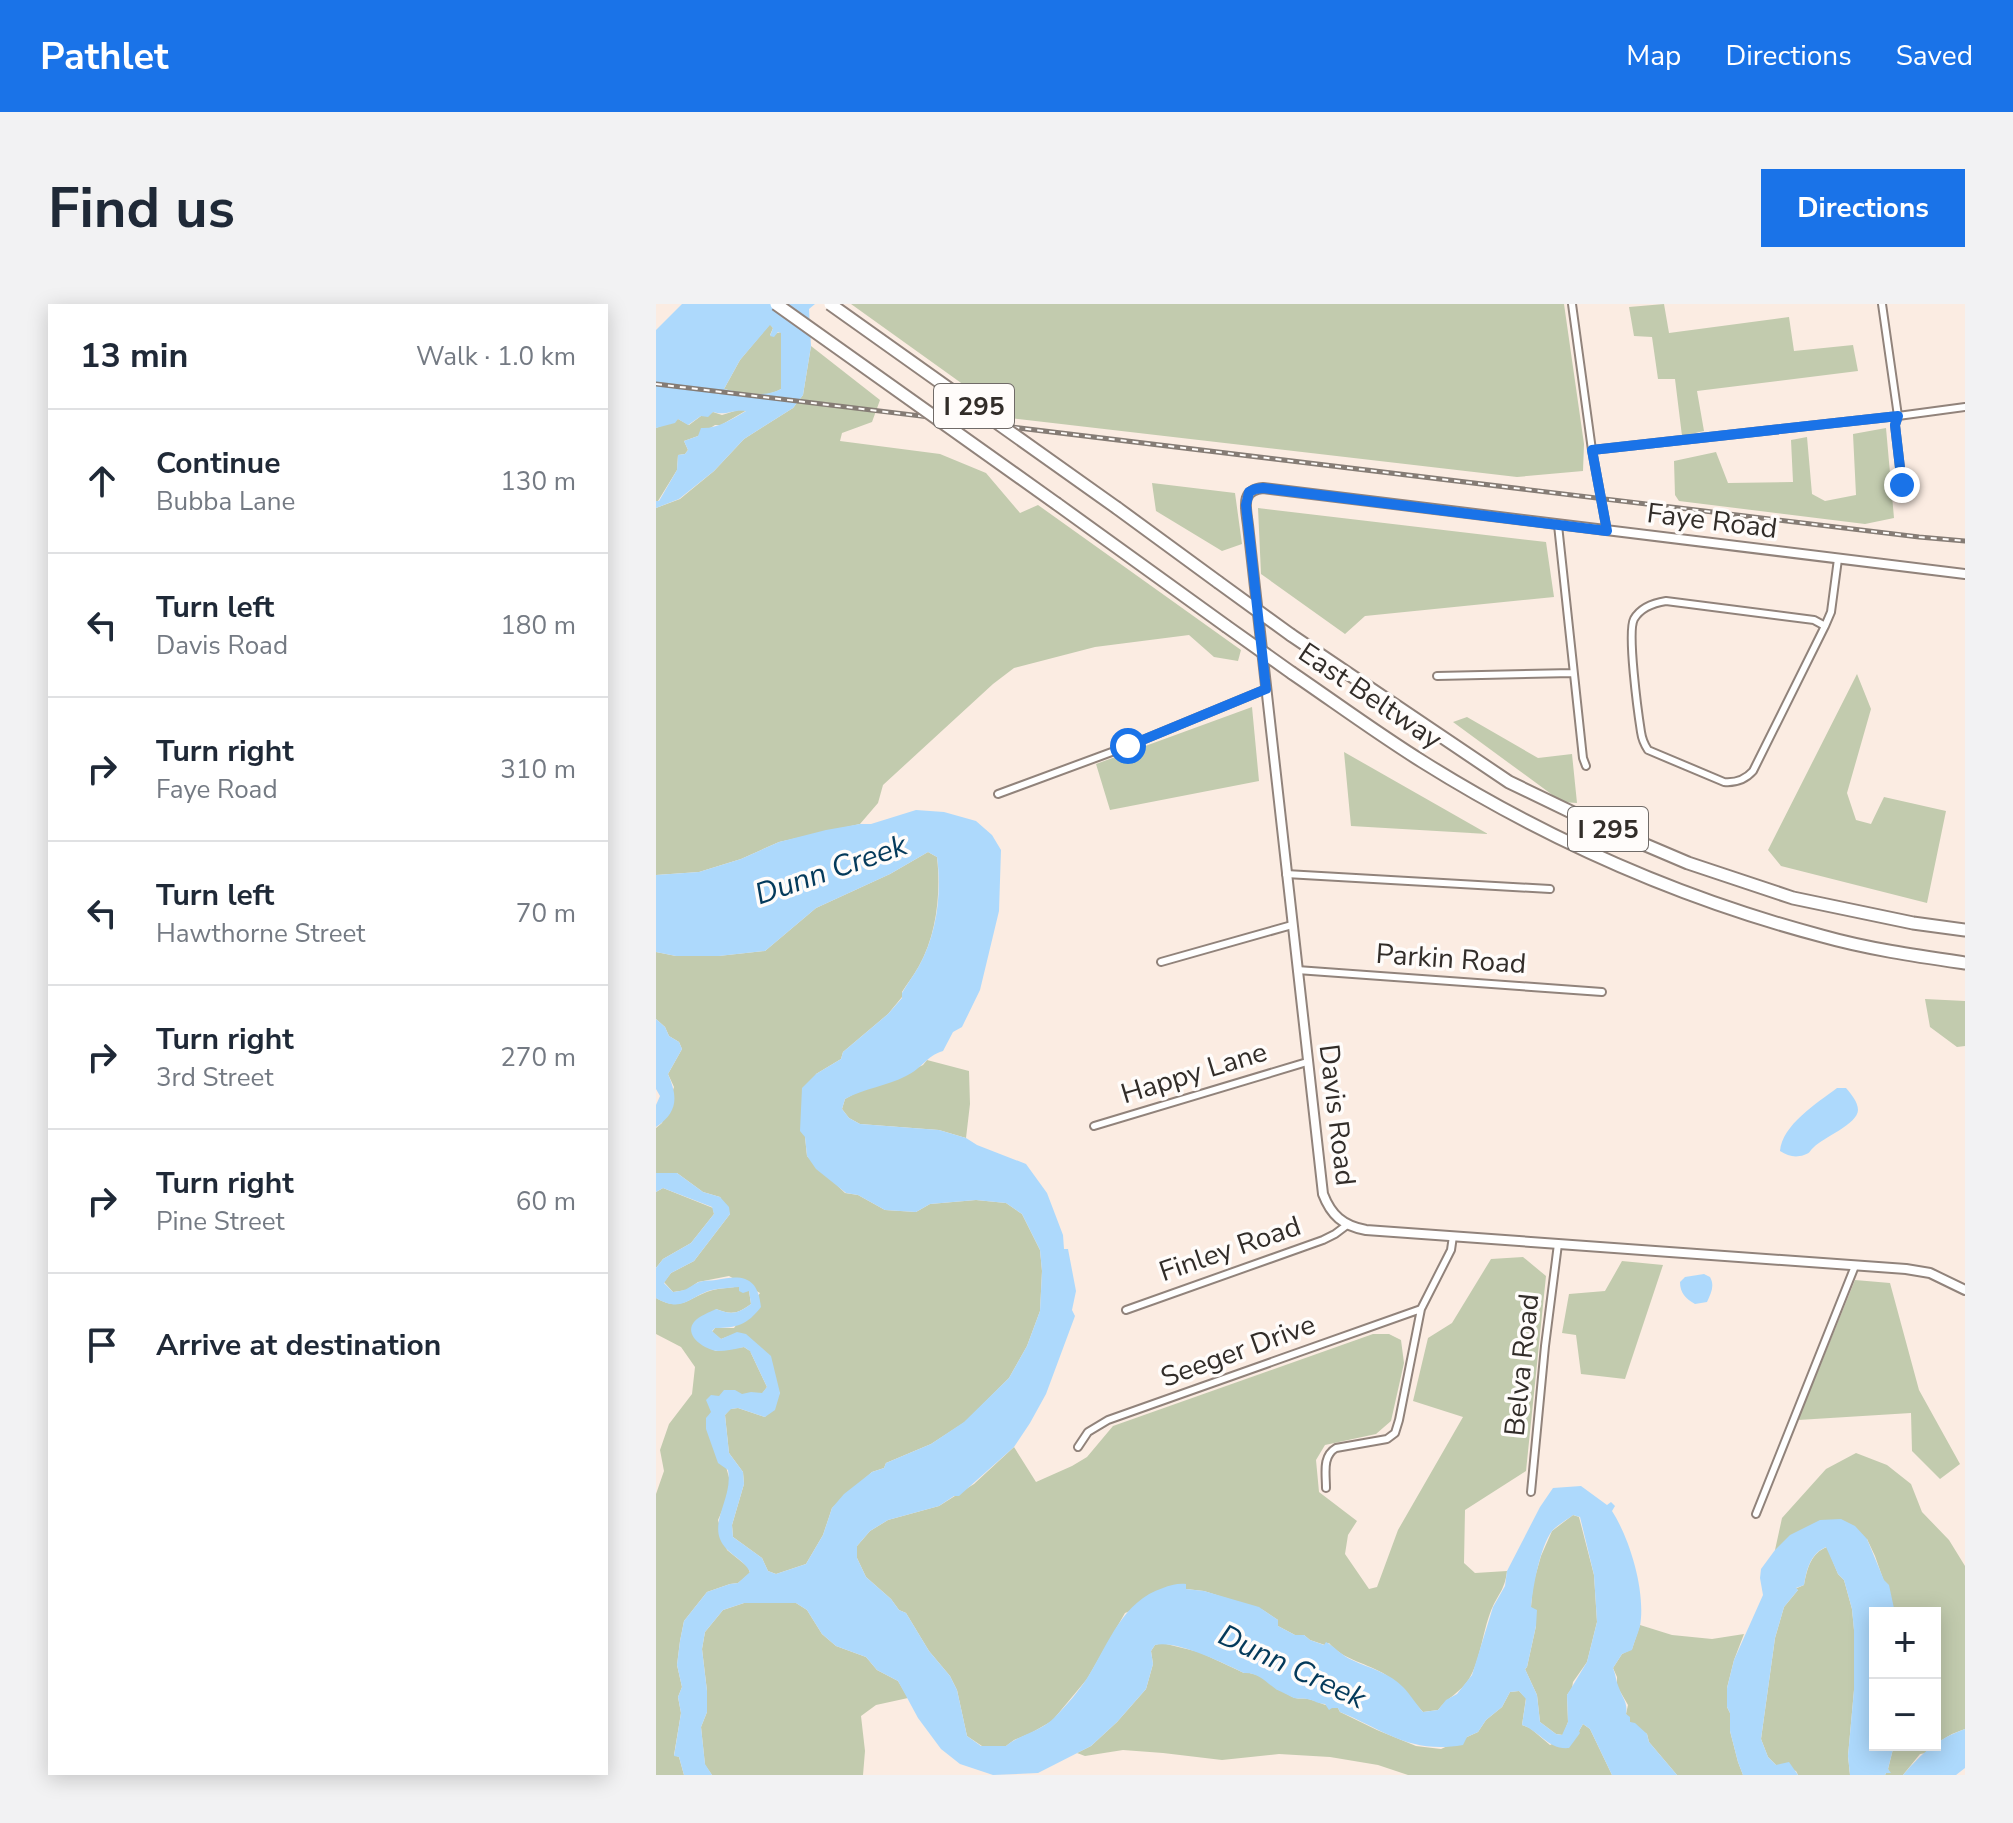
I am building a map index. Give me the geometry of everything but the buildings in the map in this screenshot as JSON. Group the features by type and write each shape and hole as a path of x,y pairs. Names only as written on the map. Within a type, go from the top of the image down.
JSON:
{"highway":[{"name":"East Beltway","path":"776,304 1292,673 1423,762 1526,821 1630,870 1739,912 1825,937 1965,963"},
{"name":"East Beltway","path":"830,304 1291,635 1509,782 1688,863 1793,898 1913,923 1965,930"}],"street":[{"path":"1572,304 1592,450 1607,531"},
{"path":"1882,304 1898,416 1895,425 1902,485"},
{"path":"1592,450 1965,407"},
{"name":"Faye Road","path":"1248,525 1246,498 1249,492 1263,488 1965,574"},
{"name":"Davis Road","path":"1248,525 1307,1062 1323,1194 1330,1211 1347,1225 1366,1230 1906,1269 1930,1273 1965,1290"},
{"path":"1558,525 1586,766"},
{"path":"1825,626 1814,620 1666,601 1647,606 1639,612 1631,628 1631,637 1641,734 1648,750 1724,782 1748,777 1753,771 1825,626 1831,612 1838,559"},
{"path":"1634,604 1639,612"},
{"path":"1437,676 1573,673"},
{"path":"998,794 1128,746 1266,689"},
{"path":"1740,780 1744,790"},
{"path":"1286,874 1550,889"},
{"path":"1161,962 1292,925"},
{"name":"Parkin Road","path":"1297,970 1602,992"},
{"name":"Happy Lane","path":"1094,1126 1307,1062"},
{"name":"Finley Road","path":"1126,1310 1323,1240 1347,1225"},
{"path":"1326,1488 1326,1460 1330,1451 1387,1439 1395,1433 1421,1309 1451,1250 1453,1236"},
{"name":"Belva Road","path":"1531,1492 1558,1244"},
{"path":"1756,1514 1855,1266"},
{"name":"Seeger Drive","path":"1078,1447 1088,1432 1108,1420 1421,1309"}],"green space":[{"path":"851,304 1564,304 1584,444 1583,471 1517,477 1010,418"},
{"path":"1664,304 1669,333 1789,317 1794,351 1853,345 1858,371 1697,391 1704,431 1682,436 1675,379 1658,379 1652,337 1634,336 1629,307"},
{"path":"770,324 773,328 770,335 781,332 781,389 760,394 724,389 740,360"},
{"path":"811,346 880,400 872,422 842,433 840,441 940,454 986,473 1020,513 1038,505 1241,650 1238,661 1214,657 1189,635 1095,647 1014,668 883,785 878,803 860,824 779,842 741,859 699,872 656,875 656,508 680,499 714,471 744,439 793,408 803,395"},
{"path":"747,410 684,441 688,450 678,455 677,470 656,501 656,428 678,419 689,425 713,412 722,415"},
{"path":"1886,428 1894,518 1865,524 1679,501 1675,495 1674,461 1716,452 1728,483 1793,482 1791,440 1807,437 1812,494 1825,501 1856,495 1853,434"},
{"path":"1152,483 1235,493 1242,544 1222,551 1156,511"},
{"path":"1258,508 1546,542 1554,597 1365,616 1345,634 1261,574"},
{"path":"1857,674 1871,709 1847,793 1856,820 1871,824 1884,797 1946,811 1927,903 1781,866 1768,850"},
{"path":"1252,707 1259,781 1110,810 1096,764"},
{"path":"1467,717 1538,758 1572,754 1577,803 1562,802 1453,722"},
{"path":"1344,752 1488,834 1351,826"},
{"path":"928,852 937,857 938,884 934,927 925,954 902,997 888,1014 843,1052 841,1059 816,1074 805,1137 807,1156 845,1193 858,1195 885,1210 916,1212 930,1204 976,1200 1006,1203 1022,1214 1040,1250 1040,1311 1027,1346 1009,1378 965,1422 931,1444 872,1472 832,1508 823,1535 806,1564 776,1574 768,1571 762,1558 733,1537 732,1525 744,1484 743,1472 729,1453 725,1415 730,1409 738,1408 765,1417 780,1393 737,1333 721,1339 712,1332 715,1328 734,1328 760,1293 729,1276 698,1282 687,1290 673,1292 664,1282 671,1273 694,1261 730,1214 720,1197 703,1192 677,1173 656,1173 656,1128 662,1123 674,1087 668,1074 682,1049 656,1019 656,952 676,956 718,956 765,951 816,908 890,874"},
{"path":"1925,999 1965,1001 1965,1046 1957,1047 1930,1027"},
{"path":"927,1060 969,1071 970,1104 966,1138 939,1130 860,1124 849,1118 842,1109 845,1099 923,1065"},
{"path":"663,1188 713,1208 714,1214 691,1243 663,1259 656,1268 656,1192"},
{"path":"1523,1257 1546,1276 1526,1471 1465,1510 1464,1563 1475,1573 1507,1571 1473,1671 1466,1684 1438,1710 1423,1712 1386,1675 1349,1658 1329,1643 1325,1645 1304,1635 1295,1635 1278,1626 1278,1620 1263,1610 1204,1591 1186,1589 1125,1613 1087,1679 1052,1721 1006,1746 982,1746 967,1736 957,1690 950,1676 929,1651 906,1613 899,1610 866,1577 857,1558 857,1546 870,1531 888,1520 939,1506 974,1484 1014,1447 1036,1482 1087,1457 1113,1426 1373,1334 1389,1334 1401,1340 1404,1363 1391,1421 1376,1434 1325,1445 1316,1460 1319,1492 1357,1521 1348,1535 1345,1554 1369,1589 1377,1587 1398,1530 1463,1417 1413,1401 1428,1338 1452,1323 1491,1259"},
{"path":"1622,1261 1663,1265 1625,1379 1581,1374 1576,1335 1562,1333 1569,1294 1605,1291"},
{"path":"1855,1280 1890,1283 1919,1390 1960,1464 1940,1479 1912,1451 1911,1413 1798,1420"},
{"path":"740,1286 749,1291 751,1304 734,1312 716,1309 707,1347 716,1351 744,1347 750,1351 767,1387 762,1394 741,1395 711,1413 730,1481 718,1520 727,1550 748,1567 750,1573 738,1583 707,1592 684,1621 677,1665 682,1687 678,1697 681,1713 674,1755 679,1757 684,1775 656,1775 656,1494 664,1471 660,1450 669,1424 692,1394 695,1367 681,1347 656,1334 656,1298 679,1304 713,1290"},
{"path":"1856,1453 1887,1465 1911,1484 1922,1512 1949,1540 1965,1566 1965,1729 1941,1740 1941,1607 1893,1607 1867,1539 1775,1550 1782,1518 1826,1469"},
{"path":"1573,1515 1579,1517 1594,1575 1597,1622 1587,1662 1567,1695 1568,1722 1563,1735 1556,1734 1540,1722 1537,1695 1525,1669 1536,1626 1531,1607 1533,1584 1541,1556 1552,1531"},
{"path":"1827,1547 1838,1574 1844,1580 1852,1609 1854,1690 1848,1756 1850,1775 1798,1775 1796,1771 1776,1765 1768,1757 1761,1739 1775,1638 1784,1607 1798,1590 1795,1589 1804,1585 1813,1557"},
{"path":"744,1603 796,1603 807,1610 822,1634 836,1646 866,1657 877,1670 898,1681 908,1698 876,1705 861,1716 865,1751 863,1775 712,1775 705,1765 701,1727 707,1712 702,1649 705,1632 723,1610"},
{"path":"1640,1625 1672,1635 1712,1639 1744,1634 1727,1688 1730,1731 1743,1775 1677,1775 1649,1742 1647,1734 1630,1722 1626,1714 1628,1705 1617,1686 1613,1668 1622,1654 1632,1649"},
{"path":"1162,1643 1199,1652 1244,1673 1257,1675 1295,1698 1338,1708 1340,1712 1416,1746 1441,1749 1478,1732 1486,1720 1502,1707 1510,1692 1519,1691 1526,1698 1522,1725 1550,1745 1579,1731 1583,1724 1590,1729 1612,1775 1408,1775 1378,1765 1330,1757 1279,1754 1222,1760 1123,1750 1085,1756 1077,1753 1091,1746 1117,1722 1146,1689 1153,1664 1151,1651 1155,1645"},
{"path":"1892,1751 1928,1751 1920,1754 1903,1775 1885,1775 1890,1773 1888,1769"}],"water":[{"path":"682,304 815,304 809,309 811,346 803,395 793,408 744,439 714,471 679,499 656,508 656,501 659,501 677,470 678,455 688,450 684,441 698,436 701,428 719,425 746,411 713,412 688,425 678,419 675,423 656,428 656,330","holes":["770,325 773,328 770,336 781,333 781,389 761,394 724,389 740,360"]},
{"name":"Dunn Creek","path":"916,810 944,812 976,821 992,835 1001,850 999,911 980,990 962,1027 953,1032 943,1051 906,1076 845,1099 842,1109 849,1118 860,1124 939,1130 1026,1164 1047,1193 1063,1235 1064,1249 1068,1249 1076,1291 1072,1310 1075,1316 1046,1394 1014,1447 959,1496 939,1506 888,1520 870,1531 857,1546 857,1558 866,1577 899,1610 906,1613 929,1651 950,1676 957,1690 967,1736 981,1746 1006,1746 1048,1723 1081,1686 1118,1624 1137,1602 1149,1594 1180,1584 1186,1584 1186,1589 1259,1607 1278,1620 1278,1626 1324,1645 1326,1642 1348,1658 1392,1678 1423,1712 1438,1710 1446,1700 1457,1694 1472,1675 1493,1607 1505,1586 1507,1571 1540,1507 1553,1488 1581,1486 1607,1505 1611,1502 1615,1506 1612,1511 1630,1551 1639,1582 1639,1629 1632,1650 1622,1654 1613,1668 1626,1704 1626,1714 1630,1722 1647,1734 1649,1742 1677,1775 1612,1775 1590,1729 1583,1724 1569,1748 1555,1746 1522,1725 1526,1699 1519,1691 1510,1692 1502,1707 1486,1720 1478,1732 1467,1737 1463,1745 1428,1746 1399,1739 1340,1712 1338,1708 1329,1710 1325,1704 1294,1698 1258,1676 1200,1653 1164,1644 1155,1645 1151,1651 1153,1664 1146,1689 1091,1746 1038,1773 993,1775 960,1764 941,1749 918,1718 898,1681 877,1670 866,1657 836,1646 822,1634 807,1610 796,1603 744,1603 723,1610 705,1632 702,1649 707,1712 701,1727 705,1764 712,1775 684,1775 679,1757 674,1756 681,1713 678,1697 682,1687 677,1665 684,1621 707,1592 738,1583 750,1572 720,1539 718,1531 728,1489 728,1470 718,1463 706,1429 706,1418 711,1412 706,1400 711,1395 719,1396 724,1390 742,1394 762,1393 767,1387 750,1351 744,1347 713,1350 697,1341 691,1332 694,1322 705,1314 716,1309 738,1312 751,1304 749,1291 743,1293 739,1287 715,1289 680,1304 656,1298 656,1268 663,1259 691,1243 714,1214 712,1207 663,1188 656,1192 656,1173 677,1173 703,1192 720,1197 729,1207 730,1214 694,1261 671,1273 664,1283 673,1292 701,1281 741,1278 753,1284 759,1297 761,1307 746,1322 712,1331 721,1339 737,1332 746,1334 771,1356 780,1393 775,1410 765,1417 738,1408 731,1409 725,1415 729,1453 743,1472 744,1484 732,1525 733,1537 762,1558 768,1571 776,1574 806,1564 823,1535 832,1508 844,1494 872,1472 884,1468 886,1463 931,1444 964,1422 1009,1378 1027,1346 1040,1311 1040,1250 1022,1214 1006,1203 976,1200 930,1204 916,1212 885,1210 858,1195 846,1193 816,1169 807,1156 805,1137 800,1131 802,1088 816,1074 841,1059 843,1052 888,1014 902,998 925,954 937,913 937,857 928,852 890,874 816,908 765,951 719,956 676,956 656,952 656,875 699,872 741,859 779,842 826,830 871,824","holes":["1573,1515 1580,1517 1594,1575 1597,1622 1587,1662 1567,1695 1568,1722 1562,1735 1540,1722 1537,1695 1525,1669 1536,1626 1537,1610 1531,1607 1544,1547 1552,1531"]},
{"path":"656,1019 682,1049 668,1074 674,1097 672,1110 656,1127 656,1105 660,1096 656,1089"},
{"path":"1837,1088 1846,1088 1856,1101 1858,1110 1852,1120 1806,1154 1795,1156 1780,1151 1782,1141 1794,1124"},
{"path":"1704,1274 1710,1277 1711,1293 1707,1302 1695,1304 1684,1295 1680,1282 1685,1277"},
{"path":"1841,1519 1855,1526 1867,1539 1889,1585 1894,1607 1869,1607 1869,1751 1892,1751 1888,1769 1891,1773 1850,1775 1848,1756 1854,1690 1852,1609 1844,1580 1826,1547 1813,1558 1804,1585 1796,1588 1798,1590 1784,1607 1775,1638 1761,1739 1768,1757 1776,1765 1789,1762 1798,1775 1743,1775 1730,1731 1727,1688 1734,1660 1763,1595 1761,1569 1790,1535 1820,1520"},
{"path":"1965,1729 1965,1768 1956,1775 1903,1775 1928,1751 1941,1751 1941,1741"}],"railway":[{"path":"656,384 1965,541"}],"route":[{"path":"1128,746 1266,689 1246,505 1249,492 1255,489 1607,531 1592,450 1898,416 1895,425 1902,485"}]}
